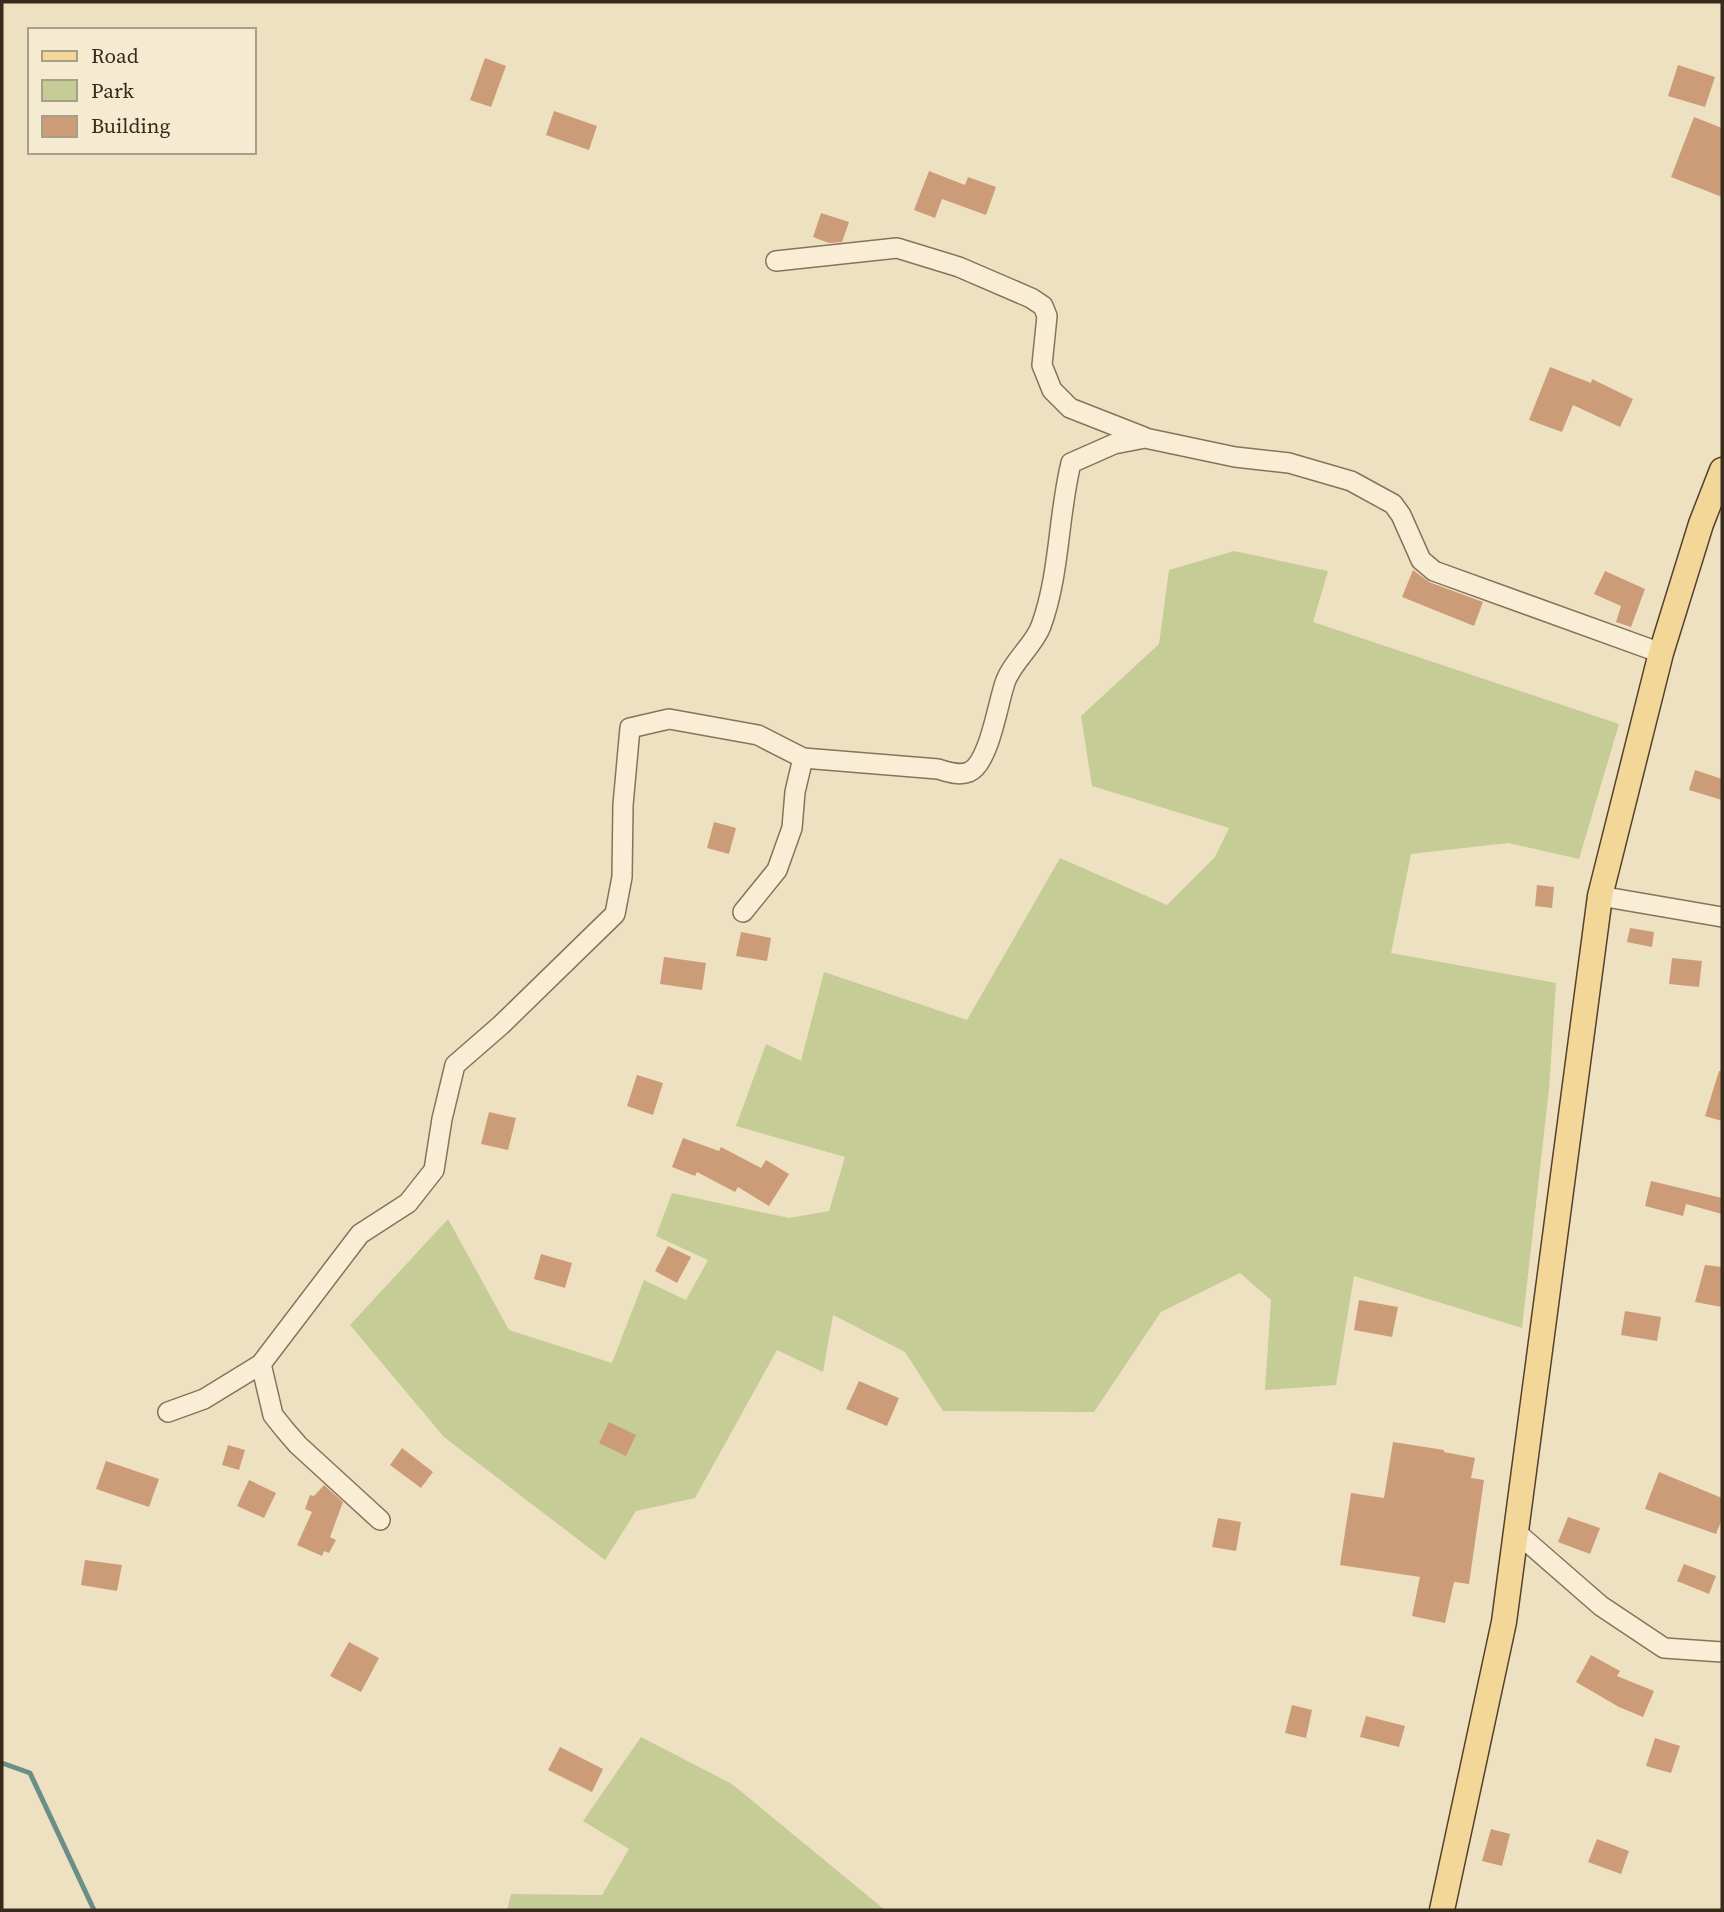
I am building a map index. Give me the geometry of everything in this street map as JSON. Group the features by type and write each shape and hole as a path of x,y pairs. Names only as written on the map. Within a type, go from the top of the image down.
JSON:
{"main road":[{"path":"1442,1910 1504,1622 1600,896 1661,653 1700,524 1722,470"}],"street":[{"path":"776,261 897,248 958,267 1031,298 1043,306 1047,316 1042,365 1052,390 1070,408 1145,438 1235,457 1289,463 1351,481 1393,504 1401,515 1421,560 1434,571 1661,653"},
{"path":"167,1412 204,1399 261,1364 360,1234 408,1203 434,1170 442,1119 455,1065 510,1016 615,914 622,877 623,805 630,727 668,719 758,735 803,758 938,769 957,774 971,772 982,759 1007,678 1040,628 1055,575 1063,498 1071,463 1114,444 1145,438"},
{"path":"743,912 778,870 792,828 795,792 803,758"},
{"path":"1600,896 1722,917"},
{"path":"261,1364 273,1415 298,1445 380,1520"},
{"path":"1516,1532 1601,1606 1664,1648 1722,1652"}],"green space":[{"path":"1234,551 1328,571 1313,622 1619,724 1579,859 1508,843 1411,854 1391,953 1556,983 1549,1089 1522,1328 1354,1276 1336,1385 1265,1390 1271,1300 1240,1273 1161,1312 1094,1412 943,1411 905,1352 833,1315 823,1372 777,1350 695,1498 636,1511 605,1560 444,1437 350,1325 448,1219 509,1330 612,1363 644,1280 686,1300 708,1260 656,1236 672,1193 789,1218 829,1211 845,1157 736,1126 766,1044 801,1061 824,972 967,1020 1060,858 1167,905 1215,857 1229,828 1092,786 1081,716 1159,644 1169,570"},
{"path":"641,1737 732,1784 885,1910 507,1910 511,1894 602,1895 629,1849 583,1821"}],"building":[{"path":"485,58 506,66 491,107 470,100"},
{"path":"1678,65 1715,77 1705,107 1668,96"},
{"path":"554,111 597,126 589,150 546,135"},
{"path":"1694,117 1722,128 1722,197 1671,177"},
{"path":"929,171 965,185 968,177 996,187 986,215 942,199 935,218 914,210"},
{"path":"821,213 849,222 842,242 829,243 813,237"},
{"path":"1550,367 1591,383 1592,379 1633,399 1620,427 1573,405 1562,432 1529,420"},
{"path":"1413,570 1429,582 1483,602 1474,626 1402,597"},
{"path":"1605,571 1645,589 1631,627 1616,622 1621,606 1594,594"},
{"path":"1695,770 1722,779 1722,800 1689,790"},
{"path":"714,822 736,828 729,854 707,848"},
{"path":"1537,885 1554,887 1552,908 1535,906"},
{"path":"1630,928 1654,932 1652,947 1627,942"},
{"path":"741,932 771,938 767,961 736,956"},
{"path":"664,957 706,963 702,990 660,984"},
{"path":"1672,958 1702,961 1699,987 1669,984"},
{"path":"1719,1071 1722,1071 1722,1121 1705,1116"},
{"path":"637,1075 663,1083 653,1115 627,1106"},
{"path":"489,1112 516,1118 508,1150 481,1144"},
{"path":"683,1138 719,1151 721,1147 761,1168 766,1160 789,1174 769,1206 738,1187 735,1192 697,1172 695,1176 672,1167"},
{"path":"1651,1181 1722,1198 1722,1214 1686,1204 1683,1216 1645,1206"},
{"path":"668,1246 691,1257 677,1283 655,1271"},
{"path":"541,1254 572,1263 565,1288 534,1279"},
{"path":"1705,1265 1722,1267 1722,1307 1695,1302"},
{"path":"1359,1300 1398,1307 1392,1337 1354,1330"},
{"path":"1625,1311 1661,1317 1657,1341 1621,1335"},
{"path":"859,1381 899,1398 887,1426 846,1409"},
{"path":"609,1422 636,1435 626,1456 599,1443"},
{"path":"1393,1442 1475,1458 1471,1478 1484,1480 1469,1584 1454,1582 1445,1623 1412,1616 1420,1577 1340,1565 1351,1493 1384,1498"},
{"path":"228,1445 245,1450 239,1470 222,1465"},
{"path":"402,1448 433,1472 421,1488 390,1465"},
{"path":"106,1461 159,1479 149,1507 96,1489"},
{"path":"1659,1472 1722,1498 1722,1519 1716,1534 1645,1509"},
{"path":"249,1480 276,1493 264,1518 237,1506"},
{"path":"324,1485 343,1502 330,1537 336,1540 329,1553 324,1551 322,1556 297,1545 312,1512 305,1509 310,1495 314,1496"},
{"path":"1568,1517 1600,1528 1590,1554 1558,1542"},
{"path":"1218,1518 1241,1522 1236,1551 1212,1547"},
{"path":"85,1560 122,1565 117,1591 81,1585"},
{"path":"1684,1564 1716,1576 1709,1594 1677,1581"},
{"path":"349,1642 379,1658 361,1692 330,1676"},
{"path":"1591,1655 1620,1671 1617,1676 1654,1691 1643,1717 1619,1707 1576,1682"},
{"path":"1292,1705 1312,1710 1306,1738 1285,1733"},
{"path":"1366,1716 1405,1726 1399,1747 1360,1737"},
{"path":"1655,1738 1680,1746 1671,1773 1646,1766"},
{"path":"560,1747 603,1769 592,1792 548,1770"},
{"path":"1491,1829 1510,1834 1502,1866 1482,1861"},
{"path":"1597,1839 1629,1851 1621,1874 1588,1862"}],"waterway":[{"path":"2,1763 30,1773 94,1910"}]}
